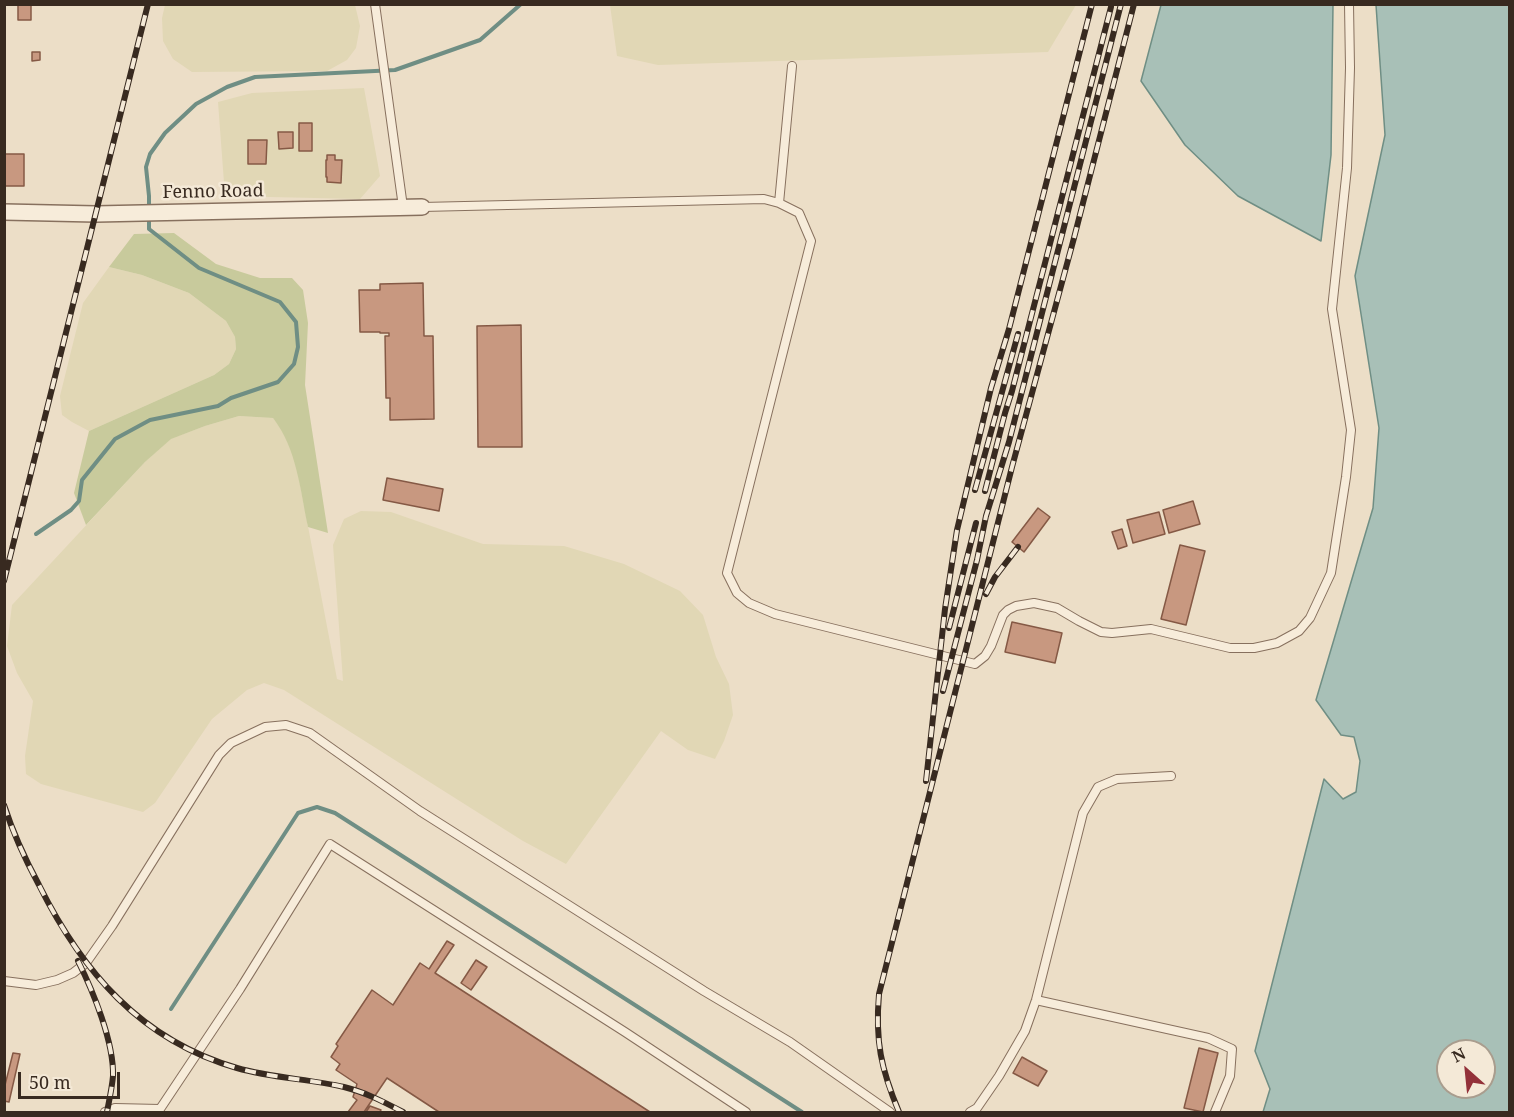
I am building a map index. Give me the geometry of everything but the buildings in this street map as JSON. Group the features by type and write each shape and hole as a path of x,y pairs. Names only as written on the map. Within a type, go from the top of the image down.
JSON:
{"street":[{"name":"Fenno Road","path":"4,212 96,214 422,207"}],"lane":[{"path":"375,4 403,207"},
{"path":"422,207 764,199 779,203 799,213 811,241 727,573 737,593 749,603 774,614 975,664 985,656 991,646 1003,615 1016,606 1034,603 1057,608 1101,632 1151,629 1230,648 1254,648 1278,643 1299,631 1310,618 1331,573 1346,477 1351,430 1332,309 1347,168 1349,4"},
{"path":"779,203 792,66"},
{"path":"4,981 36,985 73,973 86,963 112,926 219,755 231,743 265,727 286,725 310,733 420,811 704,992 790,1042 890,1113"},
{"path":"970,1113 999,1076 1025,1031 1036,1000 1083,813 1098,787 1117,778 1171,777"},
{"path":"105,1113 115,1108 159,1111 240,988 330,844 625,1032 746,1113"},
{"path":"1036,1000 1212,1039 1232,1049 1230,1076 1215,1113"}],"shaded area":[{"path":"610,4 1076,5 1048,52 658,65 617,56"},
{"path":"165,5 355,5 360,26 356,48 347,60 327,71 192,72 173,59 163,41 162,18"},
{"path":"1161,5 1333,5 1331,155 1321,241 1238,196 1185,145 1141,81"},
{"path":"1376,5 1509,5 1509,1112 1263,1112 1270,1089 1255,1051 1324,779 1343,799 1356,792 1360,761 1354,737 1341,735 1316,700 1373,508 1379,428 1355,276 1385,135"},
{"path":"364,88 380,176 360,199 225,196 218,102 252,93"},
{"path":"109,267 142,275 189,293 226,321 235,337 236,349 229,364 214,375 89,431 62,415 60,396 83,303"},
{"path":"239,416 273,418 282,429 295,458 337,679 343,681 333,545 344,519 361,511 391,512 483,544 564,546 624,564 680,591 703,615 716,657 729,684 733,715 715,759 688,750 661,731 566,864 523,841 284,690 264,683 247,690 212,719 155,803 143,812 41,784 26,774 25,756 33,701 17,673 7,646 12,605 145,462 170,439"}],"green space":[{"path":"174,233 216,264 260,278 292,278 303,290 308,323 305,385 328,533 308,527 293,456 273,418 239,416 171,439 145,462 86,525 74,493 89,431 214,375 229,364 236,349 235,337 226,321 189,293 142,275 109,267 134,234"}],"waterway":[{"path":"149,208 146,167 150,154 165,133 196,104 227,87 255,77 395,70 480,40 521,4"},
{"path":"36,534 71,510 79,501 82,480 115,439 150,420 218,406 231,398 278,382 294,364 298,347 296,322 280,302 199,268 149,229 149,216"},
{"path":"171,1009 298,813 317,807 335,813 802,1112"}],"railway":[{"path":"4,581 148,4"},
{"path":"926,781 945,609 957,530 991,388 1009,329 1092,4"},
{"path":"943,691 986,516 1009,442 1121,4"},
{"path":"899,1112 881,1055 878,1026 879,994 1012,467 1134,4"},
{"path":"985,491 1111,7"},
{"path":"975,490 1018,334"},
{"path":"949,628 976,523"},
{"path":"986,594 995,577 1018,547"},
{"path":"4,805 29,865 74,946 118,998 143,1020 171,1040 202,1056 264,1074 344,1087 367,1094 403,1112"},
{"path":"78,961 96,1002 110,1048 113,1076 107,1112"}]}
